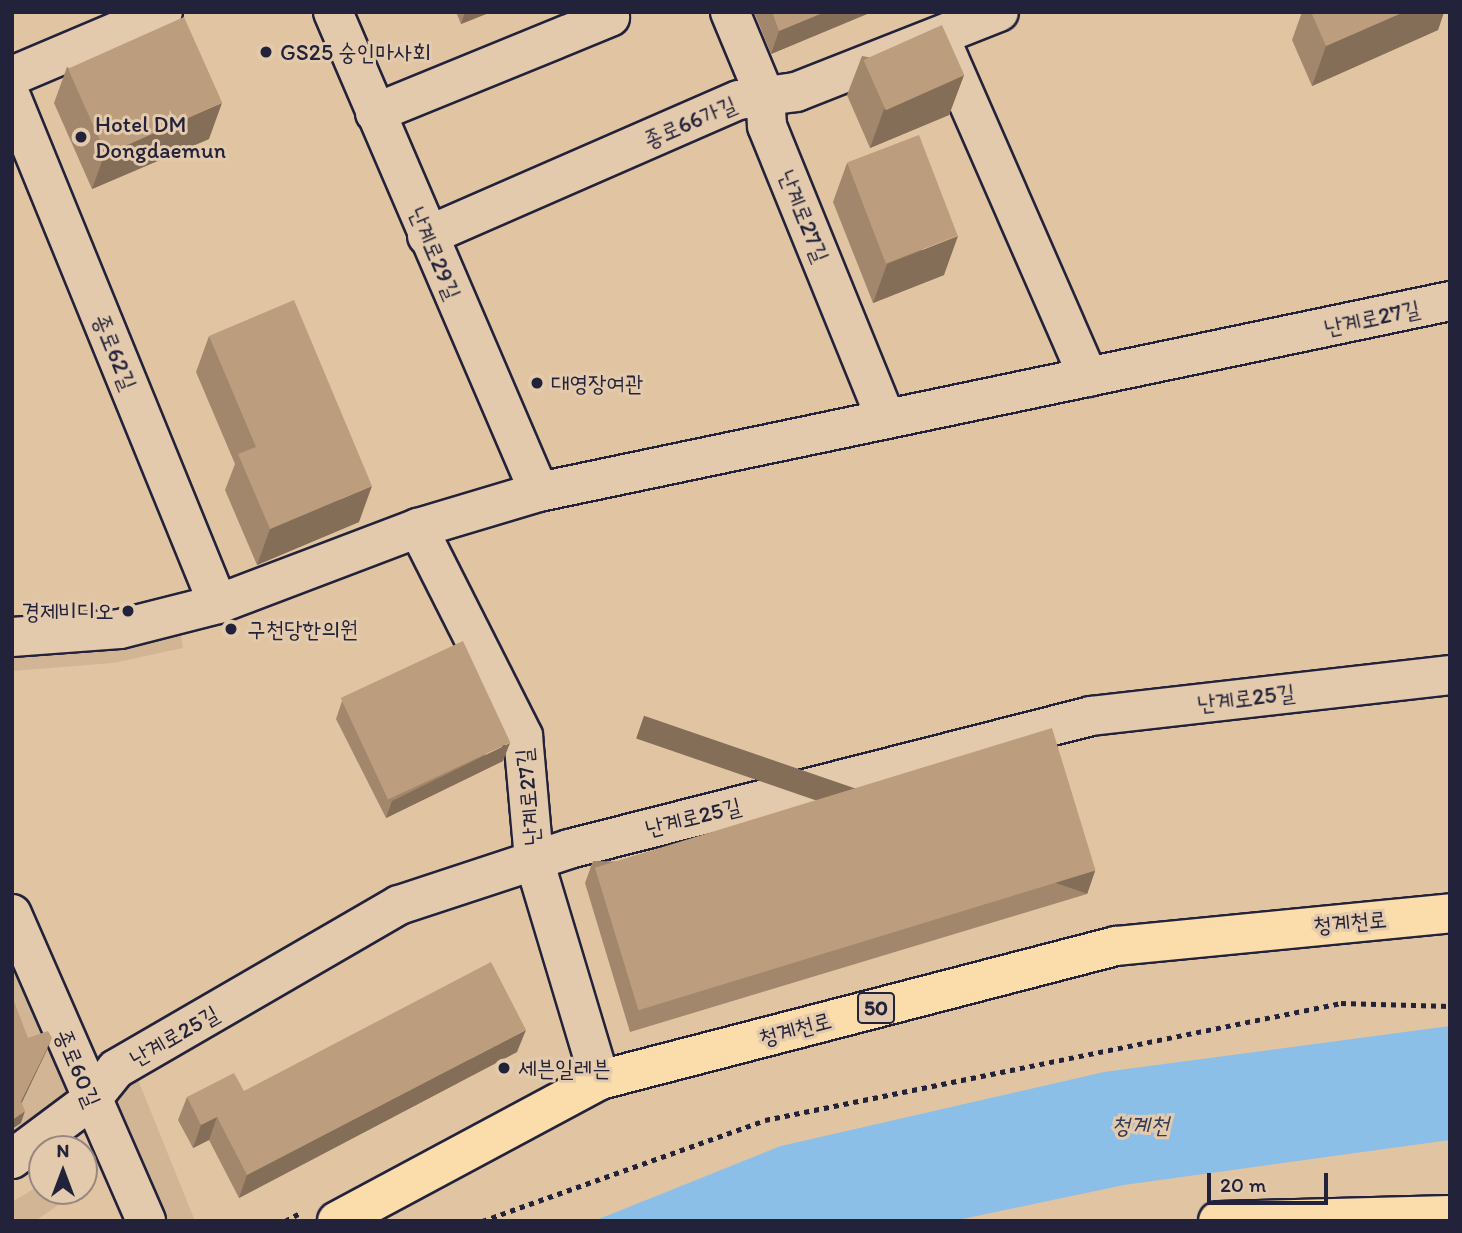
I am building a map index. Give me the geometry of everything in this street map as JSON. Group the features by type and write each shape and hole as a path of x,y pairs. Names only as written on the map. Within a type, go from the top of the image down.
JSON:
{"main road":[{"name":"청계천로","path":"337,1221 600,1080 1116,946 1450,913"},
{"path":"1218,1221 1450,1215"}],"street":[{"path":"12,76 163,12"},
{"name":"난계로29길","path":"333,12 539,492"},
{"name":"난계로27길","path":"730,12 765,96 767,126 886,419"},
{"name":"종로66가길","path":"427,236 739,100 796,92 999,12"},
{"path":"375,113 610,17"},
{"path":"939,36 1088,377"},
{"name":"종로62길","path":"12,99 23,157 218,604"},
{"name":"난계로27길","path":"12,637 120,629 218,604 418,528 539,492 1450,301"},
{"name":"난계로27길","path":"418,528 523,736 534,860 600,1080"},
{"name":"난계로25길","path":"12,1159 92,1100 116,1069 399,905 534,860 1091,716 1450,675"},
{"name":"종로60길","path":"12,914 146,1221"}],"path":[{"path":"482,1221 765,1120 1340,1003 1450,1006"}],"shaded area":[{"path":"176,607 183,648 113,663 12,671 12,623"},
{"path":"12,908 75,1058 103,1067 128,1055 195,1221 151,1221 93,1091 34,1135 28,1135 28,1139 12,1151"},
{"path":"28,1192 28,1205 58,1205 35,1221 12,1221 12,1202"}],"water":[{"name":"청계천","path":"1450,1026 1450,1140 1124,1185 953,1221 594,1221 781,1146 1104,1072"}],"building":[{"path":"772,12 825,12 779,31"},
{"path":"1311,12 1404,12 1326,46"},
{"path":"184,17 222,103 106,155 68,69"},
{"path":"942,25 964,75 886,110 863,60"},
{"path":"919,135 958,236 886,263 847,163"},
{"path":"294,300 372,486 270,529 238,454 256,447 209,336"},
{"path":"463,641 510,743 388,800 341,698"},
{"path":"1052,728 1096,870 638,1010 595,868"},
{"path":"491,962 526,1030 247,1175 217,1117 201,1125 187,1097 234,1073 244,1091"},
{"path":"12,996 28,1038 48,1031 52,1038 21,1101 25,1111 12,1120"}],"place":[{"name":"GS25 숭인마사회","path":"266,52"},
{"name":"Hotel DM Dongdaemun","path":"81,137"},
{"name":"대영장여관","path":"537,383"},
{"name":"경제비디오","path":"128,611"},
{"name":"구천당한의원","path":"231,629"},
{"name":"세븐일레븐","path":"504,1068"}]}
